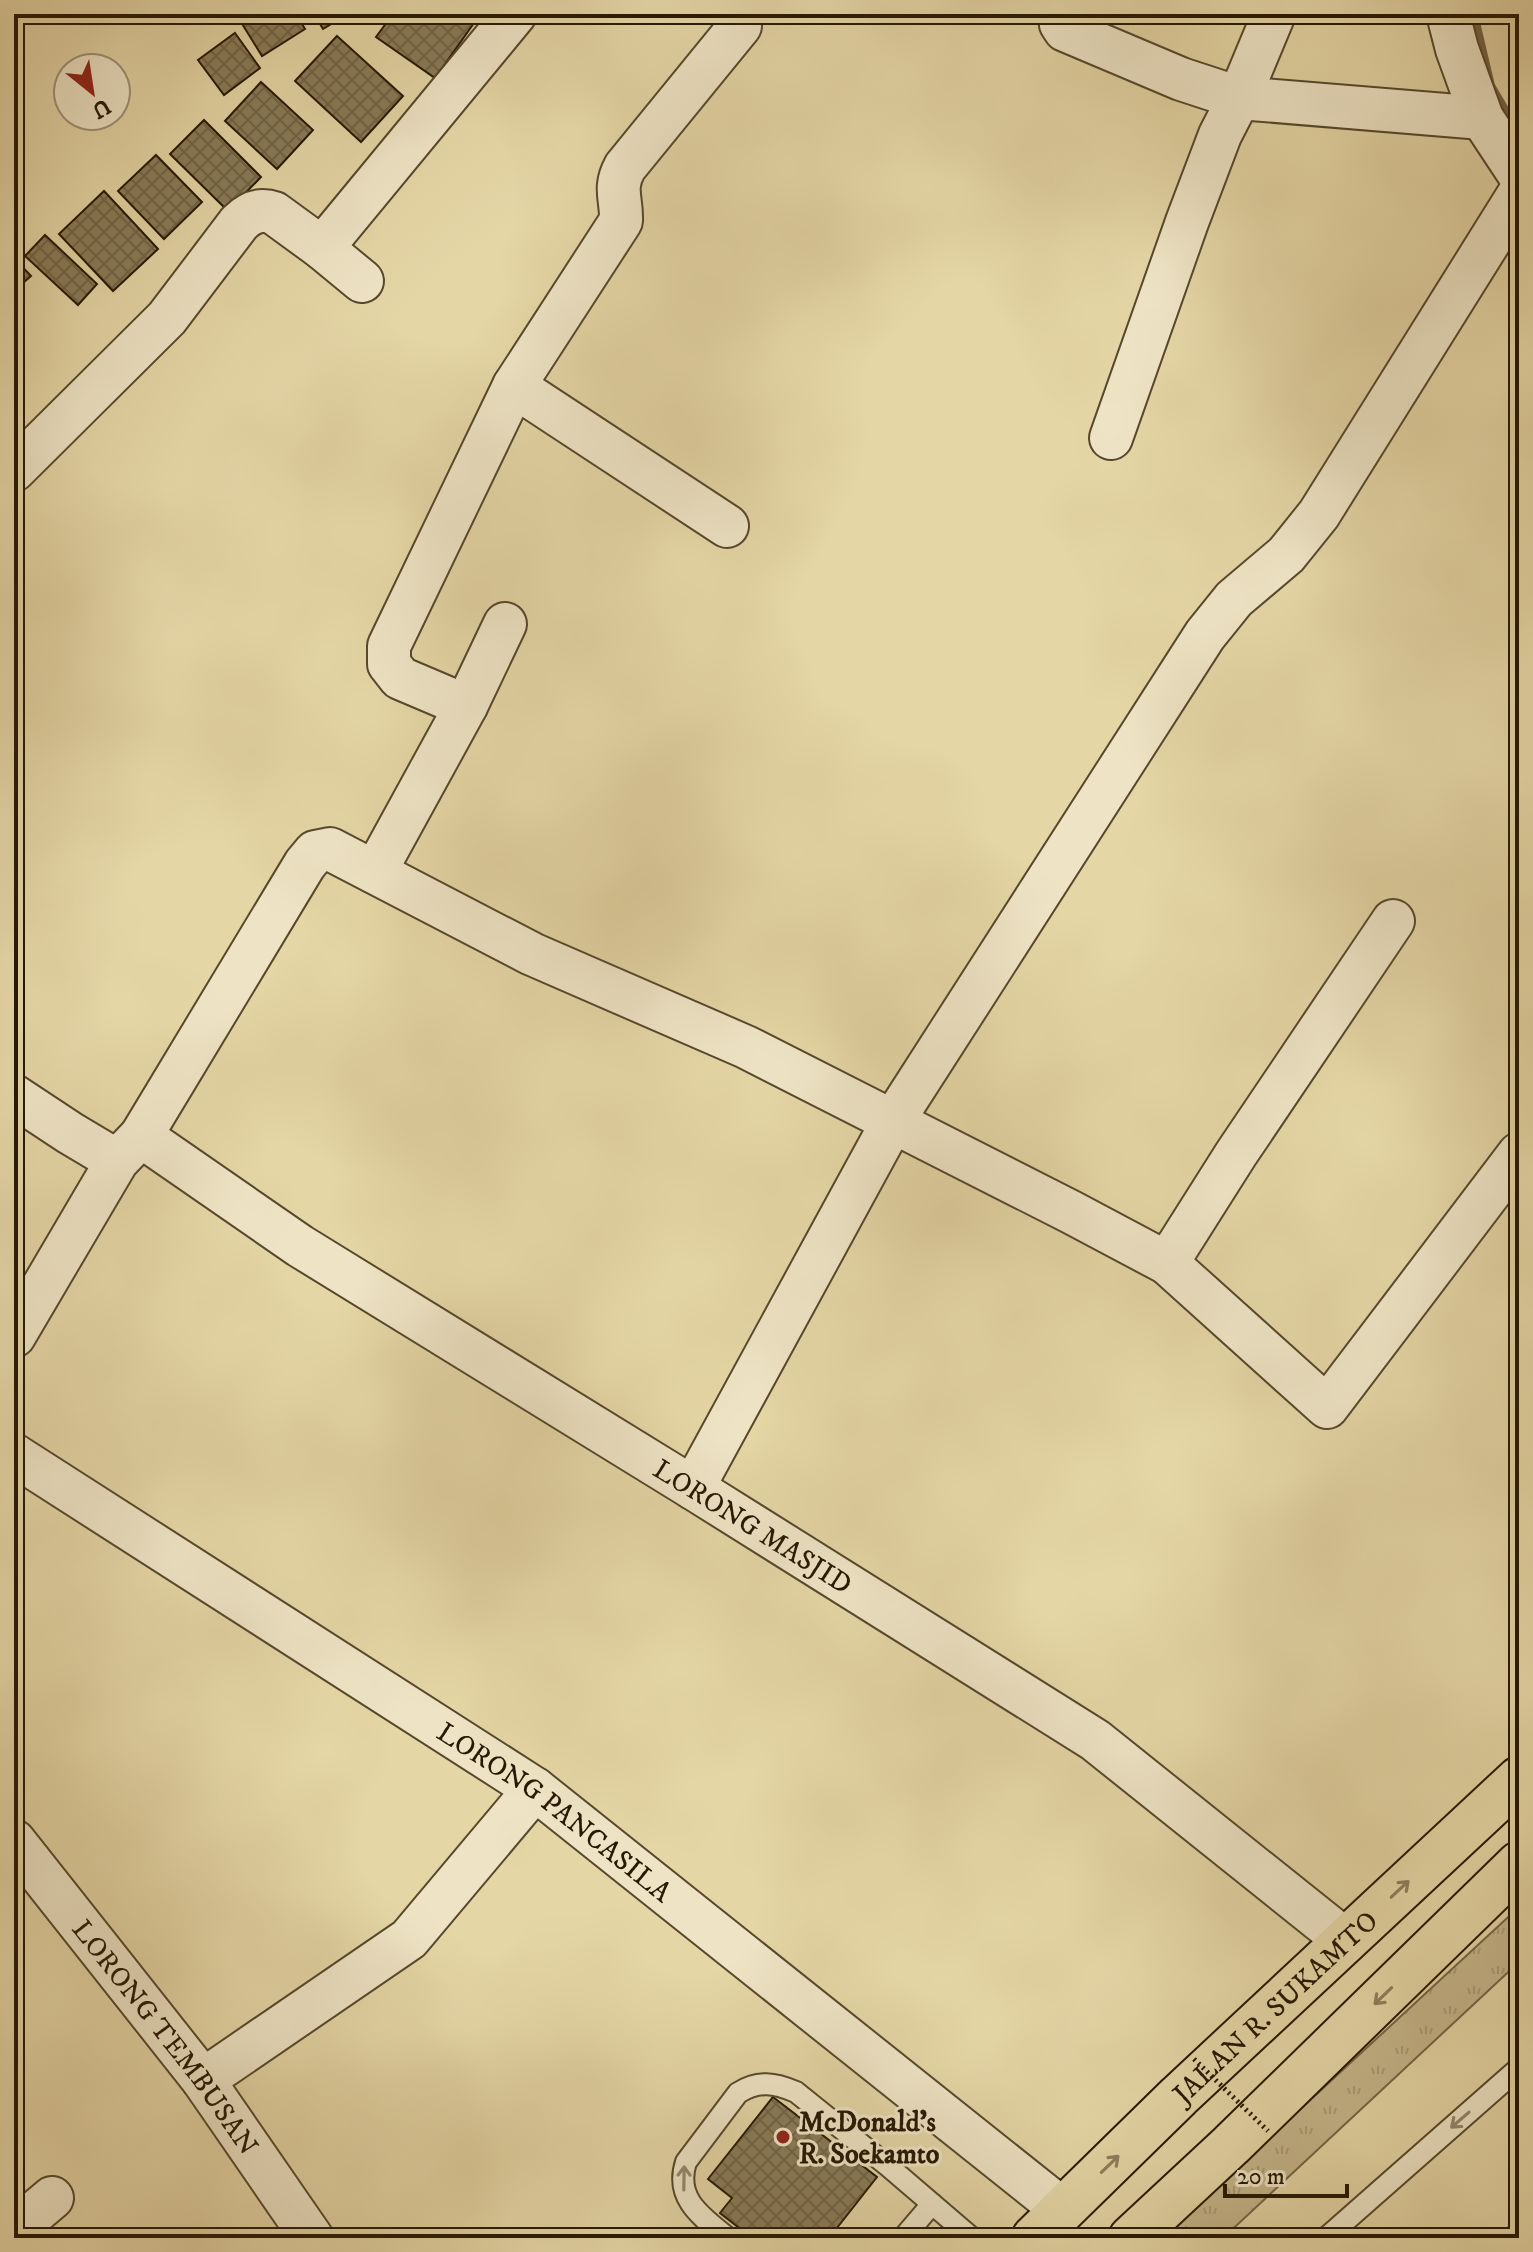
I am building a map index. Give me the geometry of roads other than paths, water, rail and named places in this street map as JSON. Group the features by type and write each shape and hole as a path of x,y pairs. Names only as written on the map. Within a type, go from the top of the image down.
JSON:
{"highway":[{"name":"JALAN R. SUKAMTO","path":"1048,2224 1179,2096 1519,1779"},
{"path":"1131,2238 1519,1864"}],"street":[{"path":"322,248 515,14"},
{"path":"1065,14 1061,24 1065,30 1181,79 1239,98 1482,118"},
{"path":"1111,438 1220,135 1274,14"},
{"path":"1448,14 1482,118 1519,174"},
{"path":"466,706 400,678 389,664 389,646 514,386 620,224 622,215 617,191 625,167 740,26"},
{"path":"693,1488 893,1121 1205,635 1234,599 1286,555 1319,514 1519,194"},
{"path":"14,470 167,318 245,217 266,210 322,248 362,281"},
{"path":"514,386 727,526"},
{"path":"375,872 466,706 505,624"},
{"path":"14,1336 305,864 315,852 330,849 532,954 746,1047 1167,1263 1327,1407 1519,1154"},
{"path":"1167,1263 1236,1154 1393,921"},
{"name":"LORONG MASJID","path":"14,1096 70,1133 129,1149 300,1246 1095,1740 1345,1940"},
{"name":"LORONG PANCASILA","path":"14,1455 535,1789 1048,2224"},
{"path":"203,2080 409,1939 535,1789"},
{"name":"LORONG TEMBUSAN","path":"14,1841 203,2080 312,2238"},
{"path":"14,2230 52,2198"}],"lane":[{"path":"1326,2238 1519,2068"},
{"path":"728,2238 704,2218 687,2198 682,2186 682,2174 686,2162 738,2093 749,2086 764,2083 780,2085 796,2092 972,2238"},
{"path":"903,2238 932,2204"}],"waterway":[{"path":"1472,14 1489,86 1519,137"}],"place":[{"name":"McDonald's R. Soekamto","path":"783,2137"}]}
